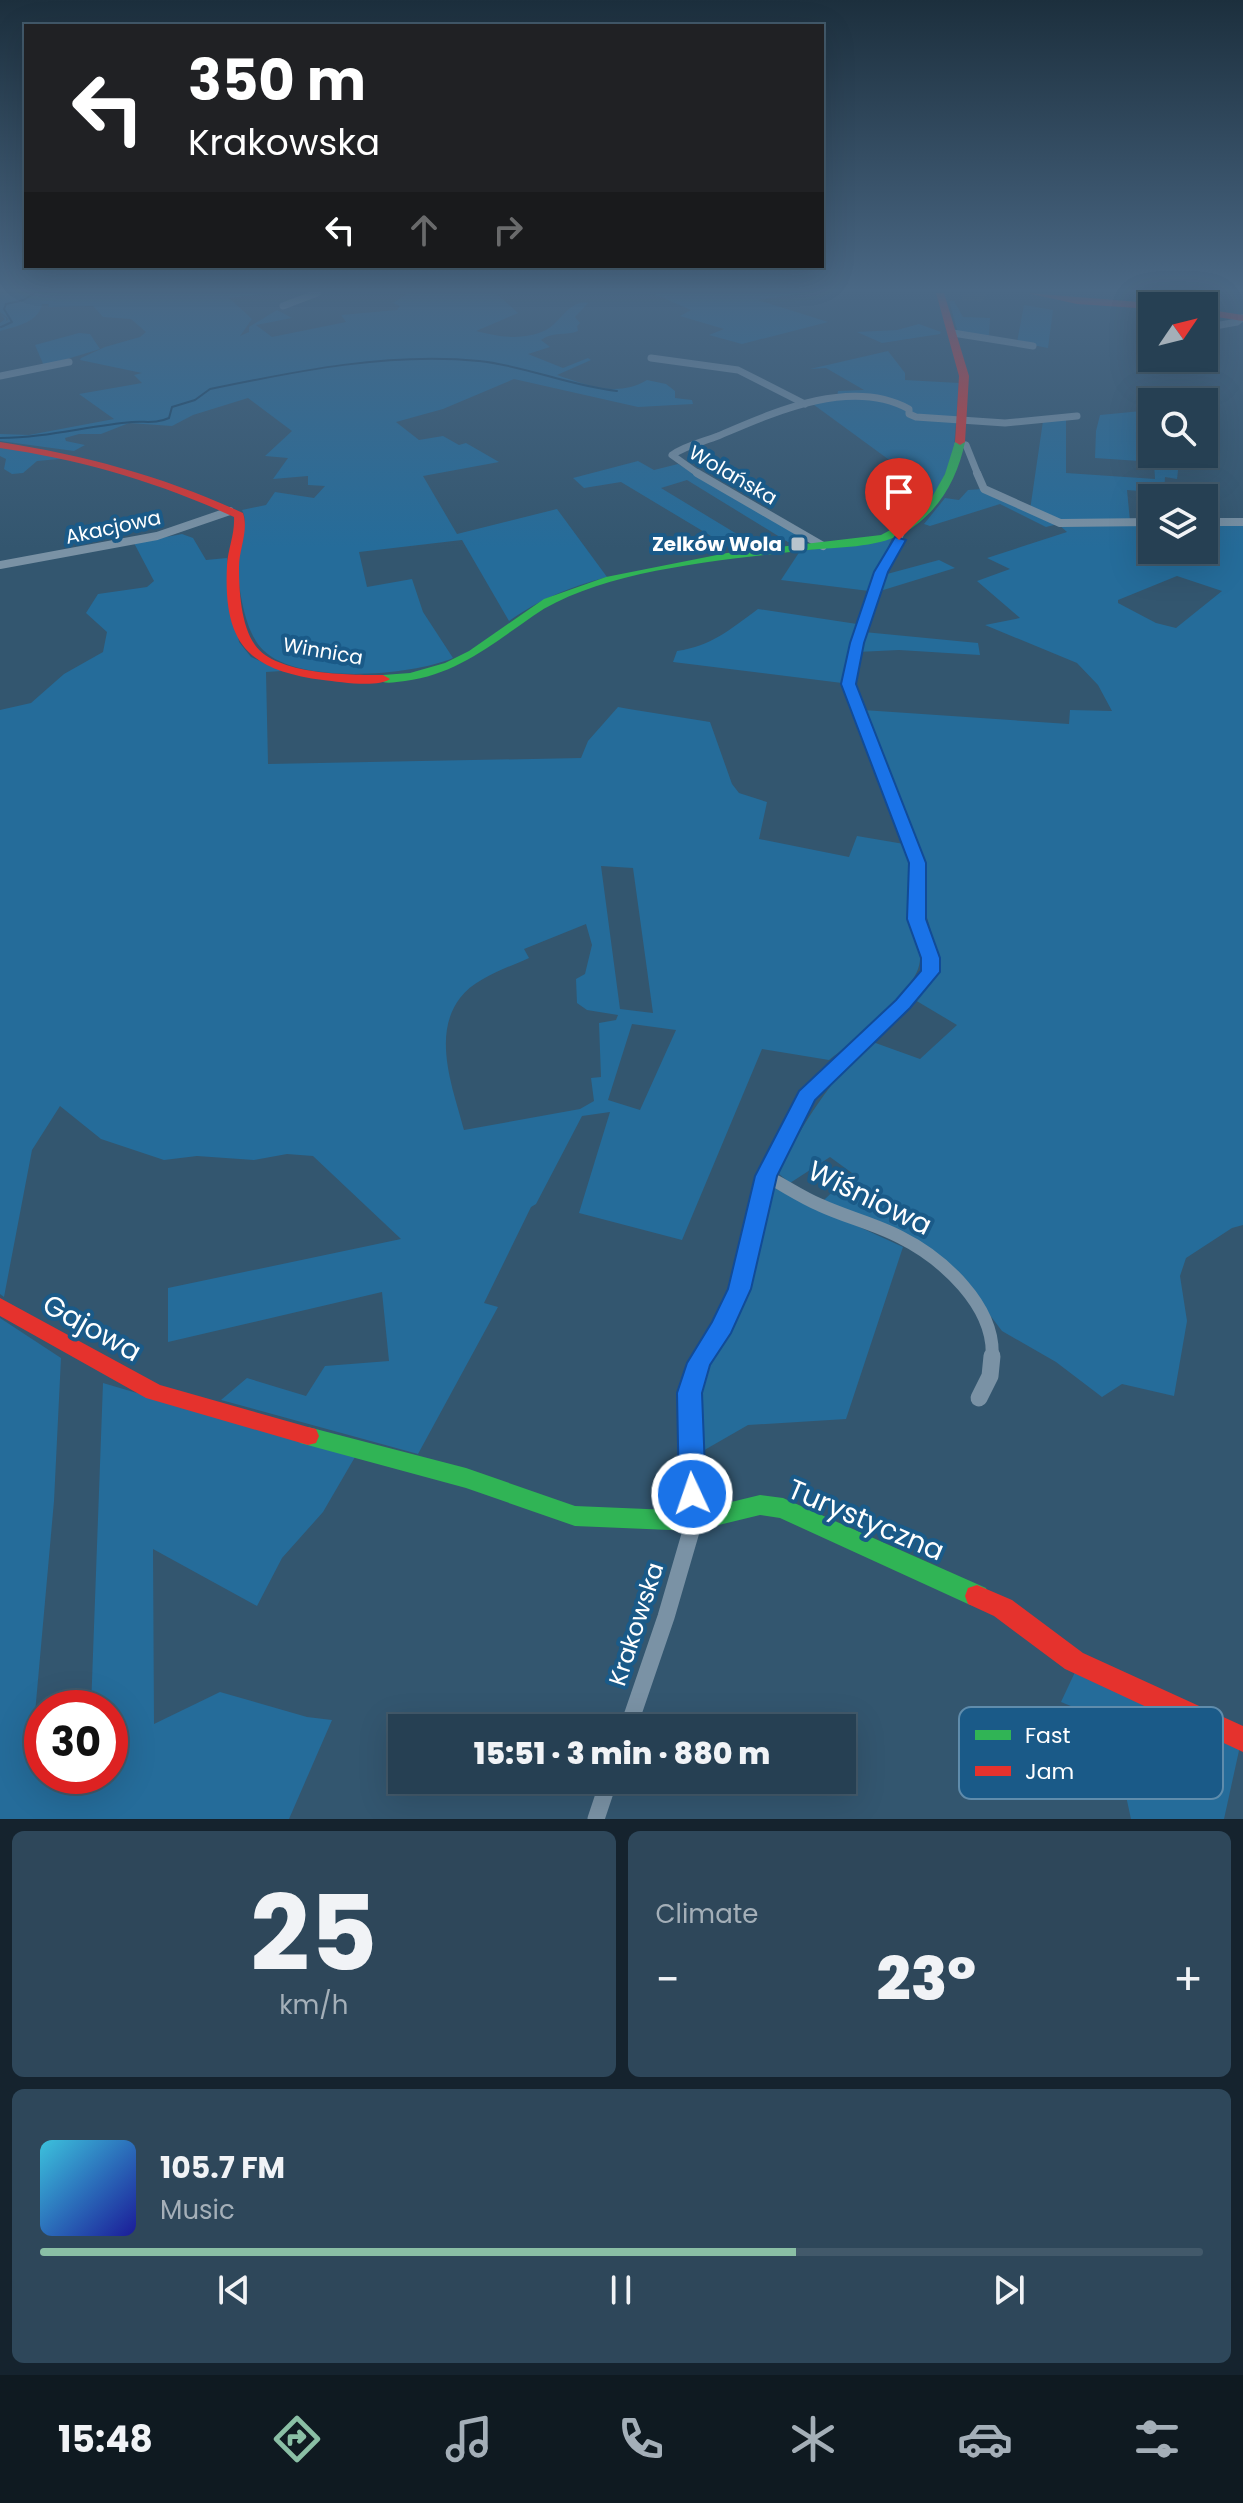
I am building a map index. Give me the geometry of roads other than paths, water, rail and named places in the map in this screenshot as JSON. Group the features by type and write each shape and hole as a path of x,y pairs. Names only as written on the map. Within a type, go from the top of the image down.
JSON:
{"street":[{"path":"754,378 805,404"},
{"path":"823,546 900,534 918,524 938,501 958,457 964,378"},
{"name":"Wolańska","path":"823,546 671,456 674,452 739,426 823,399 868,396 902,402 909,409 909,414 916,417 1005,423 1077,416"},
{"path":"958,444 966,445 971,451 984,489 1050,521 1138,522"},
{"path":"0,445 69,454 119,468 230,511"},
{"name":"Winnica","path":"230,511 239,515 242,523 233,559 243,628 249,646 257,655 276,665 346,678 388,679 446,668 467,658 564,593 753,552 823,546"},
{"name":"Akacjowa","path":"0,565 157,536 230,511"},
{"path":"1218,522 1243,522"},
{"name":"Krakowska","path":"633,1714 694,1521 689,1393 699,1363 722,1327 740,1289 766,1176 807,1096 903,1004 930,972 931,958 916,919 918,863 848,684 857,643 881,572 900,534"},
{"name":"Wiśniowa","path":"766,1176 820,1205 910,1242 957,1277 984,1317 990,1336 993,1356 990,1382 979,1398"},
{"name":"Gajowa","path":"0,1306 100,1364 161,1393"},
{"name":"Turystyczna","path":"161,1393 388,1459 466,1478 575,1516 694,1521 760,1505 783,1508 1003,1608 1074,1661 1174,1707"},
{"name":"Turystyczna","path":"1223,1730 1243,1739"},
{"path":"596,1819 604,1794"}],"waterway":[{"path":"0,438 160,421 169,418 172,407 195,400 210,389 268,378"},
{"path":"554,378 617,391"}],"place":[{"name":"Zelków Wola","path":"798,544"}]}
